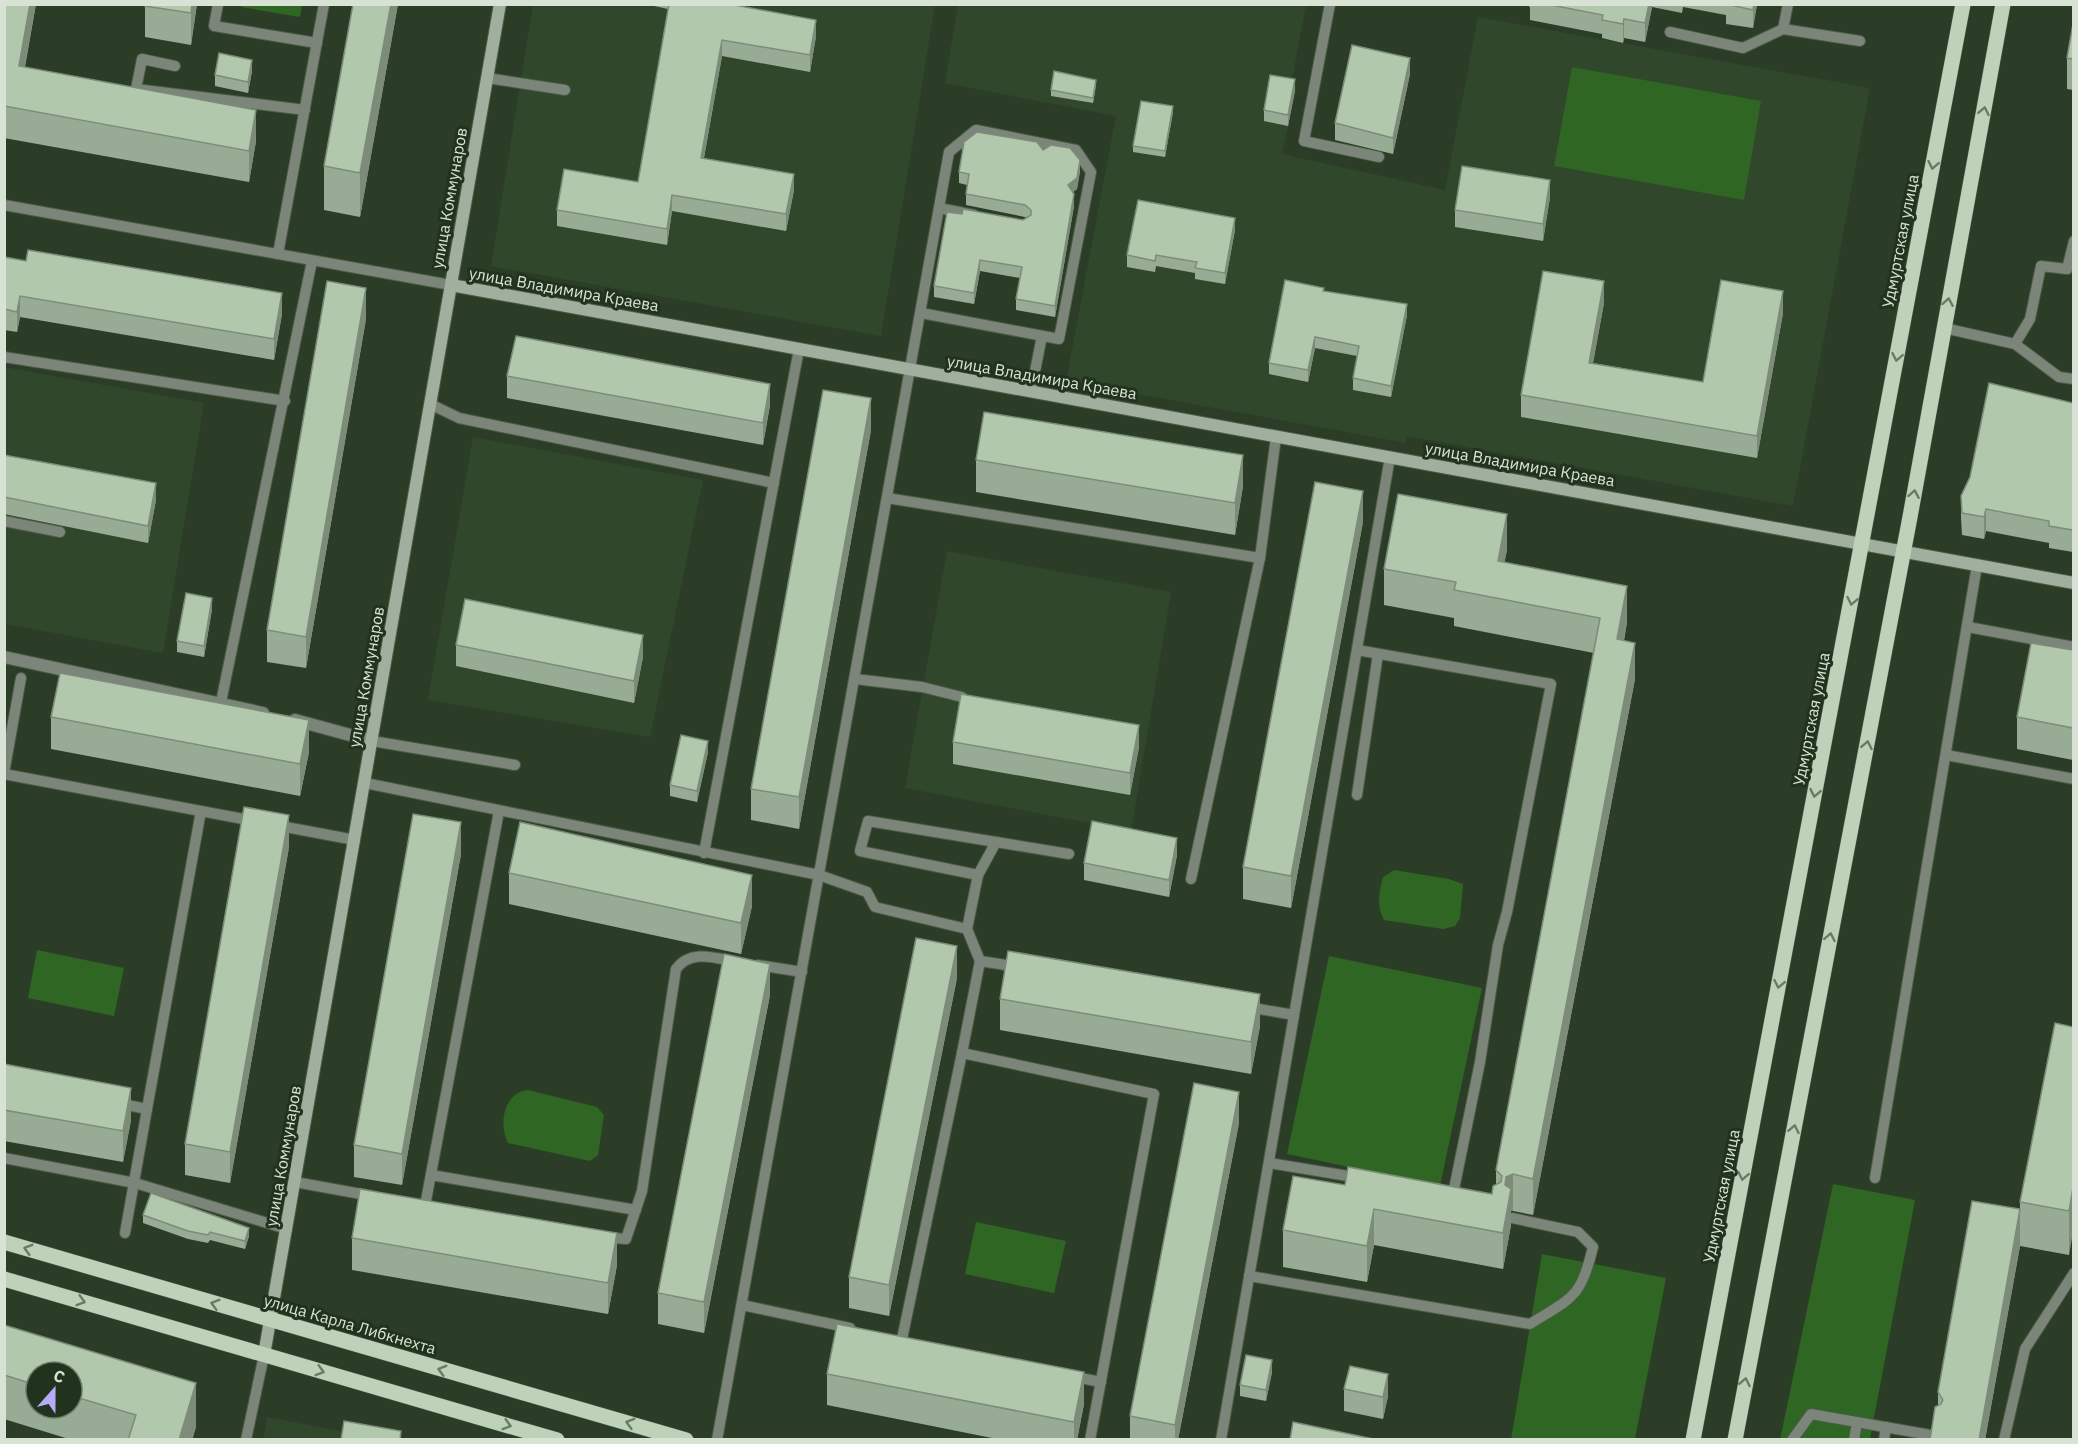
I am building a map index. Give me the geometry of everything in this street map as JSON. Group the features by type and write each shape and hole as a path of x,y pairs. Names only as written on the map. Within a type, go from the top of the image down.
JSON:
{"main road":[{"name":"Удмуртская улица","path":"1693,1440 1963,4"},
{"path":"1735,1440 1903,552 2003,4"},
{"name":"улица Карла Либкнехта","path":"4,1242 686,1440"},
{"path":"4,1279 557,1440"}],"street":[{"name":"улица Коммунаров","path":"264,1355 500,4"},
{"name":"улица Владимира Краева","path":"451,285 2073,583"},
{"path":"4,657 221,702 372,741"}],"lane":[{"path":"218,4 214,26 317,43"},
{"path":"278,254 324,4"},
{"path":"1330,4 1304,141 1379,158"},
{"path":"1783,29 1788,4"},
{"path":"1670,32 1743,48 1783,29 1860,41"},
{"path":"175,66 142,59 136,89 305,110"},
{"path":"487,78 565,90"},
{"path":"717,1440 949,152 976,130 1076,150 1091,172 1074,232 1059,339 921,313"},
{"name":"улица Владимира Краева","path":"4,205 451,285"},
{"path":"939,208 982,216"},
{"path":"2016,344 2031,319 2041,266 2067,269 2073,241"},
{"path":"221,702 312,261"},
{"path":"1944,328 2016,344 2059,377 2073,379"},
{"path":"1031,391 1042,336"},
{"path":"704,853 799,349"},
{"path":"4,357 285,400"},
{"path":"430,404 459,418 774,483"},
{"path":"1191,879 1260,558 1276,437"},
{"path":"1221,1440 1390,457"},
{"path":"887,498 1260,558"},
{"path":"4,521 60,532"},
{"path":"1875,1178 1977,565"},
{"path":"1968,627 2073,647"},
{"path":"1357,650 1551,684 1507,912 1498,945 1480,1062 1448,1193 1467,1196"},
{"path":"1357,795 1378,654"},
{"path":"21,678 4,774 355,840"},
{"path":"855,679 922,687 962,697"},
{"path":"372,741 515,765"},
{"path":"1946,755 2073,779"},
{"path":"364,783 819,875 867,892 875,907 967,929"},
{"path":"124,1233 135,1183 201,811"},
{"path":"413,1204 430,1207 431,1175 499,811"},
{"path":"978,875 860,851 868,821 1070,854"},
{"path":"902,1339 980,961 967,929 978,875 996,842"},
{"path":"591,1235 626,1239 636,1210 642,1191 676,969 682,961 690,957 705,956 802,972"},
{"path":"980,961 1026,969"},
{"path":"1240,1006 1294,1015"},
{"path":"962,1053 1154,1094 1090,1440"},
{"path":"103,1101 147,1109"},
{"path":"4,1158 135,1183 287,1229"},
{"path":"1269,1163 1373,1180"},
{"path":"431,1175 636,1210"},
{"path":"295,1182 378,1197"},
{"path":"1250,1276 1530,1323 1569,1301 1585,1279 1593,1247 1578,1232 1512,1218"},
{"path":"2004,1440 2025,1348 2073,1273"},
{"path":"742,1305 856,1329"},
{"path":"891,1337 914,1342"},
{"path":"246,1440 264,1355"},
{"path":"1054,1372 1101,1382"},
{"path":"1792,1440 1811,1414 1936,1436"},
{"path":"1854,1440 1857,1422"},
{"path":"1884,1440 1886,1427"}],"shaded area":[{"path":"533,5 935,5 881,336 491,266"},
{"path":"958,5 1306,5 1291,85 1297,87 1282,154 1445,190 1478,17 1870,88 1793,506 1407,436 1406,443 1066,381 1116,116 945,83"},
{"path":"4,367 204,403 163,653 5,624"},
{"path":"473,437 703,480 650,737 428,700"},
{"path":"947,551 1171,592 1131,831 905,788"},
{"path":"267,1417 344,1432 387,1440 263,1440"}],"green space":[{"path":"242,4 302,5 300,17 241,7"},
{"path":"1572,67 1761,101 1744,200 1554,166"},
{"path":"1394,870 1449,879 1463,884 1460,918 1455,926 1443,929 1384,920 1379,904 1380,888 1383,877"},
{"path":"37,950 124,968 114,1016 28,998"},
{"path":"1329,956 1482,988 1440,1186 1287,1154"},
{"path":"528,1090 597,1107 604,1115 598,1155 590,1161 508,1143 504,1127 505,1110 513,1096"},
{"path":"1833,1184 1915,1200 1870,1439 1780,1440"},
{"path":"976,1222 1066,1241 1054,1293 965,1274"},
{"path":"1542,1254 1666,1278 1635,1439 1511,1440"}],"building":[{"path":"4,4 30,4 19,66 256,110 249,151 4,106"},
{"path":"145,4 192,4 191,13 145,6"},
{"path":"353,4 391,4 360,173 324,166"},
{"path":"669,4 729,4 816,20 810,55 722,40 701,158 794,174 786,214 672,195 667,229 557,210 564,169 638,182"},
{"path":"1546,4 1649,4 1645,23 1624,19 1623,24 1602,20 1603,15"},
{"path":"1726,4 1754,4 1753,10"},
{"path":"2073,24 2073,59 2067,58"},
{"path":"1352,45 1410,58 1393,138 1335,123"},
{"path":"219,53 252,60 248,82 215,75"},
{"path":"1054,71 1096,80 1093,98 1051,90"},
{"path":"1270,75 1295,79 1288,115 1264,110"},
{"path":"1141,101 1173,106 1165,151 1133,146"},
{"path":"977,132 1037,142 1043,150 1051,145 1070,148 1080,160 1077,178 1068,185 1074,194 1055,306 1016,299 1022,267 980,260 974,293 934,286 947,212 962,214 963,209 1023,220 1031,215 1031,210 1025,205 966,194 969,174 959,172 964,142"},
{"path":"1462,166 1550,180 1543,224 1455,210"},
{"path":"1138,200 1235,218 1225,273 1195,268 1197,262 1156,255 1155,261 1127,255"},
{"path":"28,250 282,293 274,339 20,296 17,312 4,309 4,257 26,261"},
{"path":"1543,271 1604,281 1589,363 1703,382 1721,280 1783,291 1757,436 1521,395"},
{"path":"1285,280 1324,288 1323,291 1407,304 1391,386 1353,378 1359,346 1315,337 1308,370 1269,363"},
{"path":"327,281 366,288 306,637 267,630"},
{"path":"516,336 770,384 763,423 507,376"},
{"path":"1989,383 2073,403 2073,530 2049,526 2049,521 1986,509 1984,517 1962,513 1961,496 1970,477"},
{"path":"823,390 871,398 799,797 751,789"},
{"path":"984,412 1243,455 1235,503 976,460"},
{"path":"4,455 156,483 148,526 4,497"},
{"path":"1315,482 1363,491 1291,876 1243,867"},
{"path":"1398,494 1507,514 1498,561 1627,586 1617,639 1635,643 1533,1179 1513,1174 1506,1177 1505,1185 1511,1189 1503,1233 1374,1209 1367,1246 1283,1230 1293,1176 1345,1185 1348,1167 1492,1194 1493,1186 1501,1182 1502,1176 1496,1170 1600,618 1454,590 1456,582 1384,569"},
{"path":"186,593 212,598 204,646 177,641"},
{"path":"465,599 643,635 634,681 456,645"},
{"path":"2031,643 2073,650 2073,728 2017,717"},
{"path":"60,673 309,720 300,764 51,717"},
{"path":"961,694 1139,725 1130,773 953,742"},
{"path":"681,735 708,741 697,791 670,785"},
{"path":"244,807 289,815 230,1152 185,1144"},
{"path":"413,814 461,822 402,1154 354,1145"},
{"path":"1092,821 1177,838 1169,880 1084,863"},
{"path":"520,822 752,875 741,923 509,873"},
{"path":"916,938 957,946 889,1285 849,1277"},
{"path":"1008,951 1260,994 1251,1042 1000,999"},
{"path":"724,954 770,964 704,1302 658,1293"},
{"path":"2055,1023 2073,1027 2073,1188 2069,1211 2020,1202"},
{"path":"4,1064 131,1088 123,1131 4,1110"},
{"path":"1194,1083 1239,1092 1175,1425 1130,1416"},
{"path":"360,1189 617,1233 608,1283 352,1238"},
{"path":"151,1193 249,1228 245,1241 210,1232 208,1235 188,1231 143,1215"},
{"path":"1972,1201 2020,1209 1979,1440 1930,1440 1935,1407 1943,1400 1938,1392"},
{"path":"837,1324 1084,1372 1074,1422 827,1374"},
{"path":"4,1325 196,1383 179,1440 128,1440 136,1415 84,1400 84,1360 24,1360 24,1381 4,1375"},
{"path":"1246,1355 1272,1360 1266,1390 1240,1385"},
{"path":"1350,1366 1388,1374 1383,1397 1344,1389"},
{"path":"344,1421 401,1431 400,1440 341,1440"},
{"path":"1293,1422 1378,1440 1290,1440"}]}
